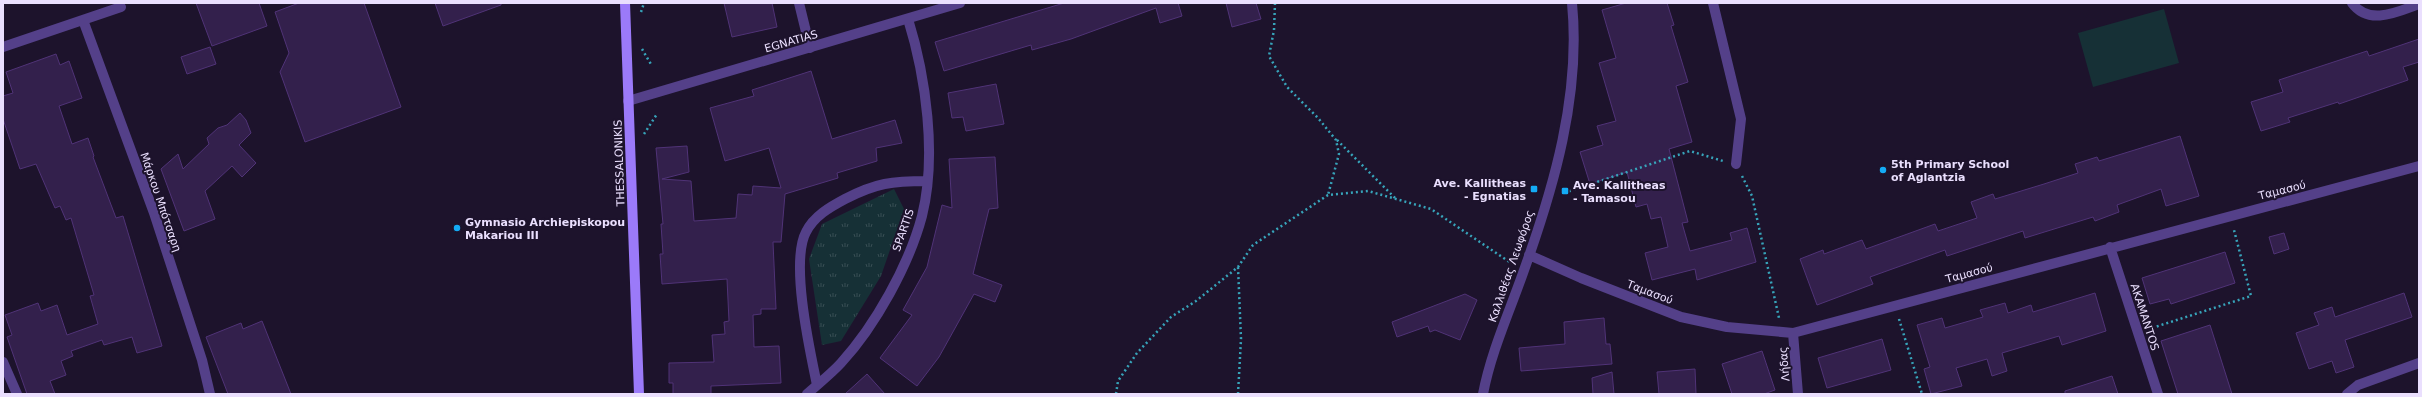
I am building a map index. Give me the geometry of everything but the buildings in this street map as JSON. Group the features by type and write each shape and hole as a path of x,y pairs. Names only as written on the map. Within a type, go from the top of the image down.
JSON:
{"main road":[{"name":"THESSALONIKIS","path":"624,3 639,394"}],"street":[{"path":"799,3 810,48"},
{"name":"EGNATIAS","path":"628,101 960,3"},
{"name":"Καλλιθέας Λεωφόρος","path":"1483,394 1496,344 1523,272 1549,194 1568,118 1574,26 1572,3"},
{"path":"1713,3 1741,119 1736,164"},
{"path":"2352,3 2368,15 2387,16 2419,4"},
{"path":"3,47 121,7"},
{"name":"SPARTIS","path":"807,394 841,364 861,338 884,302 905,260 922,216 927,181 928,140 923,74 908,19"},
{"name":"Μάρκου Μπότσαρη","path":"83,20 154,213 202,360 210,394"},
{"name":"Ταμασού","path":"1529,255 1581,278 1682,317 1726,327 1793,333 2110,247 2419,166"},
{"path":"817,385 805,322 800,265 801,244 806,232 821,214 858,193 880,184 896,181 927,181"},
{"name":"AKAMANTOS","path":"2110,247 2158,394"},
{"name":"Λήδας","path":"1793,333 1798,394"},
{"path":"3,362 17,394"},
{"path":"2347,394 2358,385 2419,363"}],"path":[{"path":"640,15 644,3"},
{"path":"1275,3 1274,30 1269,56 1286,87 1318,118 1336,140 1397,200"},
{"path":"642,43 642,50 652,66"},
{"path":"1328,195 1339,154 1336,140"},
{"path":"1549,194 1567,193 1690,151 1736,164 1752,196 1782,332"},
{"path":"1116,394 1118,381 1137,353 1171,317 1196,301 1238,267 1253,245 1328,195 1368,192 1431,209 1523,272"},
{"path":"2138,332 2251,296 2231,216"},
{"path":"1238,267 1241,339 1238,394"},
{"path":"1895,305 1922,394"}],"green space":[{"path":"2164,9 2179,63 2093,87 2078,33"},
{"path":"894,189 904,209 881,276 841,341 822,345 809,259 822,224"}],"place":[{"name":"5th Primary School of Aglantzia","path":"1883,170"},
{"name":"Ave. Kallitheas - Egnatias","path":"1534,189"},
{"name":"Ave. Kallitheas - Tamasou","path":"1565,191"},
{"name":"Gymnasio Archiepiskopou Makariou III","path":"457,228"}]}
